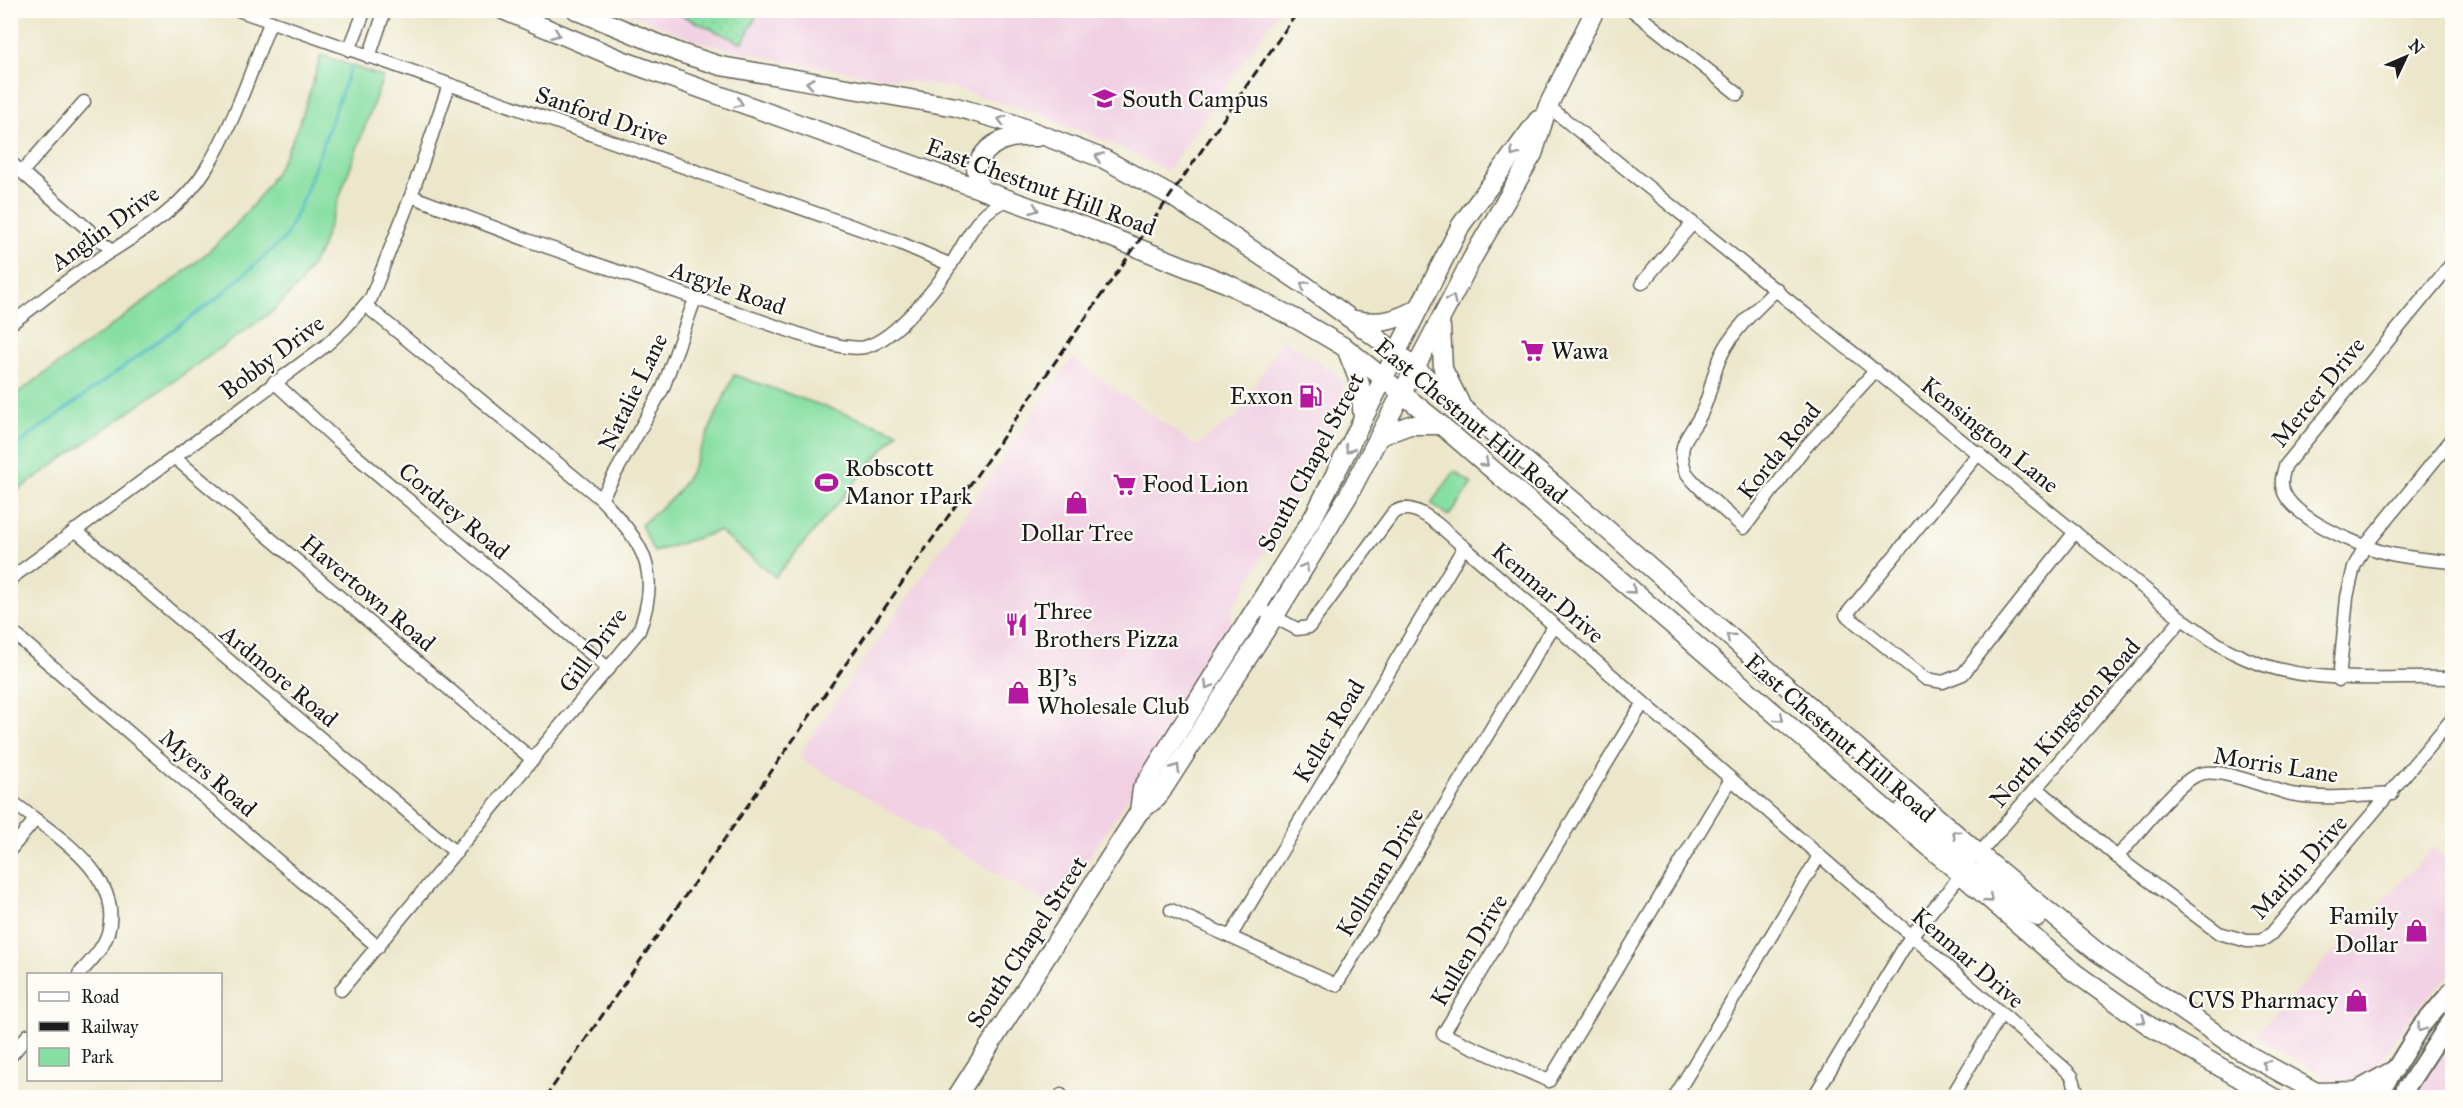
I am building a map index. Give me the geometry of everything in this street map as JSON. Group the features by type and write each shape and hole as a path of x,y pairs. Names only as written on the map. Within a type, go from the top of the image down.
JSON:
{"main road":[{"name":"East Chestnut Hill Road","path":"503,10 624,61 1136,246 1228,284 1300,321 1346,348 1441,425 2075,973 2154,1029 2273,1097"},
{"name":"East Chestnut Hill Road","path":"576,10 680,53 721,66 956,107 1057,139 1104,159 1170,195 1352,319 1397,353 1602,525 1979,854 2073,933 2194,1021 2241,1051 2322,1095"},
{"name":"South Chapel Street","path":"956,1098 1139,812 1157,798 1274,617 1348,496 1416,370 1473,257 1533,154 1548,106 1595,10"},
{"name":"South Chapel Street","path":"1139,812 1142,789 1314,516 1461,225 1548,106"},
{"path":"980,189 976,168 988,147 1002,139 1019,136 1057,139"},
{"path":"1352,319 1376,324 1391,322 1419,308"},
{"path":"1441,321 1440,349 1443,369 1464,410"},
{"path":"1346,348 1360,384 1363,420"},
{"path":"1380,436 1410,425 1441,425"},
{"path":"1841,770 1881,794 1960,855 1979,854"},
{"path":"1961,875 1968,871 1978,873 2046,922 2073,933"},
{"path":"2322,1095 2357,1091 2394,1070"}],"street":[{"name":"Sanford Drive","path":"238,10 900,243 951,265"},
{"path":"349,50 365,10"},
{"path":"369,57 385,10"},
{"path":"1632,10 1738,94"},
{"name":"Anglin Drive","path":"12,321 163,216 206,169 236,107 270,23"},
{"name":"Bobby Drive","path":"10,579 325,346 365,305 371,298 411,196 449,85"},
{"path":"22,172 84,102"},
{"name":"Kensington Lane","path":"1548,106 1777,289 2182,620 2230,652 2258,664 2288,672 2339,680 2452,678"},
{"path":"10,162 112,250"},
{"path":"980,189 981,216"},
{"name":"Argyle Road","path":"411,196 695,299 819,341 862,347 880,341 897,329 951,265 981,216 989,208 1010,199"},
{"path":"1642,283 1693,223"},
{"name":"Mercer Drive","path":"2452,263 2285,465 2281,485 2289,502 2315,522 2365,546 2409,557 2452,562"},
{"name":"Korda Road","path":"1777,289 1748,318 1721,354 1709,399 1700,418 1689,430 1682,452 1685,472 1744,528 1803,450 1876,370"},
{"name":"Natalie Lane","path":"601,499 663,388 695,299"},
{"name":"Gill Drive","path":"341,990 639,631 650,590 640,546 629,529 601,499 365,305"},
{"name":"Cordrey Road","path":"274,382 337,440 609,669"},
{"path":"2339,680 2347,597 2354,567 2365,546 2452,439"},
{"path":"1979,453 1846,615 1926,679 1952,681 1963,674 2074,532"},
{"name":"Havertown Road","path":"175,458 533,760"},
{"name":"Kenmar Drive","path":"1258,608 1297,628 1309,627 1386,522 1401,508 1410,507 1464,547 2072,1076 2079,1098"},
{"name":"Ardmore Road","path":"75,530 456,853"},
{"name":"Keller Road","path":"1230,937 1464,547"},
{"name":"North Kingston Road","path":"1979,854 2182,620"},
{"name":"Kollman Drive","path":"1172,910 1336,985 1554,625"},
{"name":"Myers Road","path":"10,630 378,947"},
{"name":"Kullen Drive","path":"1643,703 1443,1034 1548,1081 1731,779"},
{"name":"Marlin Drive","path":"2037,788 2117,857 2219,933 2247,941 2261,941 2271,934 2392,794 2452,719"},
{"name":"Morris Lane","path":"2117,857 2183,785 2198,775 2218,774 2291,794 2338,798 2392,794"},
{"path":"10,800 83,858 98,873 108,894 108,933 98,953 81,973"},
{"path":"10,850 35,820"},
{"path":"1674,1098 1819,856"},
{"path":"1813,1098 1911,936 1961,875"},
{"path":"2377,1098 2420,1028 2452,990"},
{"path":"1951,1098 2001,1014"},
{"path":"2404,1094 2452,1018"},
{"path":"10,1057 27,1036"}],"shaded area":[{"name":"South Campus","path":"624,11 1279,11 1167,171 1125,149 1029,111 952,88 783,61 698,41"},
{"path":"1282,339 1334,372 1342,381 1344,390 1341,401 1316,462 1231,612 1231,637 1144,775 1055,908 798,757 1072,358 1196,446 1238,415"},
{"path":"2433,848 2452,865 2452,971 2412,1015 2372,1073 2351,1082 2332,1080 2254,1036"},
{"path":"2452,1038 2452,1097 2416,1097 2415,1095"}],"green space":[{"path":"672,11 759,11 743,42 739,42"},
{"path":"321,55 383,77 320,251 300,284 273,311 11,495 11,398 172,281 216,245 236,225 271,179 292,141"},
{"path":"734,375 898,432 775,577 719,531 654,552 641,525 675,495 690,473"},
{"path":"1455,471 1472,484 1448,516 1431,503"}],"waterway":[{"path":"10,450 220,296 285,238 305,194 351,66"}],"railway":[{"path":"545,1098 1299,10"}],"place":[{"name":"South Campus","path":"1104,99"},
{"name":"Wawa","path":"1533,351"},
{"name":"Exxon","path":"1311,396"},
{"name":"Robscott Manor 1Park","path":"827,482"},
{"name":"Food Lion","path":"1124,484"},
{"name":"Dollar Tree","path":"1077,503"},
{"name":"Three Brothers Pizza","path":"1016,625"},
{"name":"BJ's Wholesale Club","path":"1019,692"},
{"name":"Family Dollar","path":"2416,930"},
{"name":"CVS Pharmacy","path":"2356,1000"}]}
